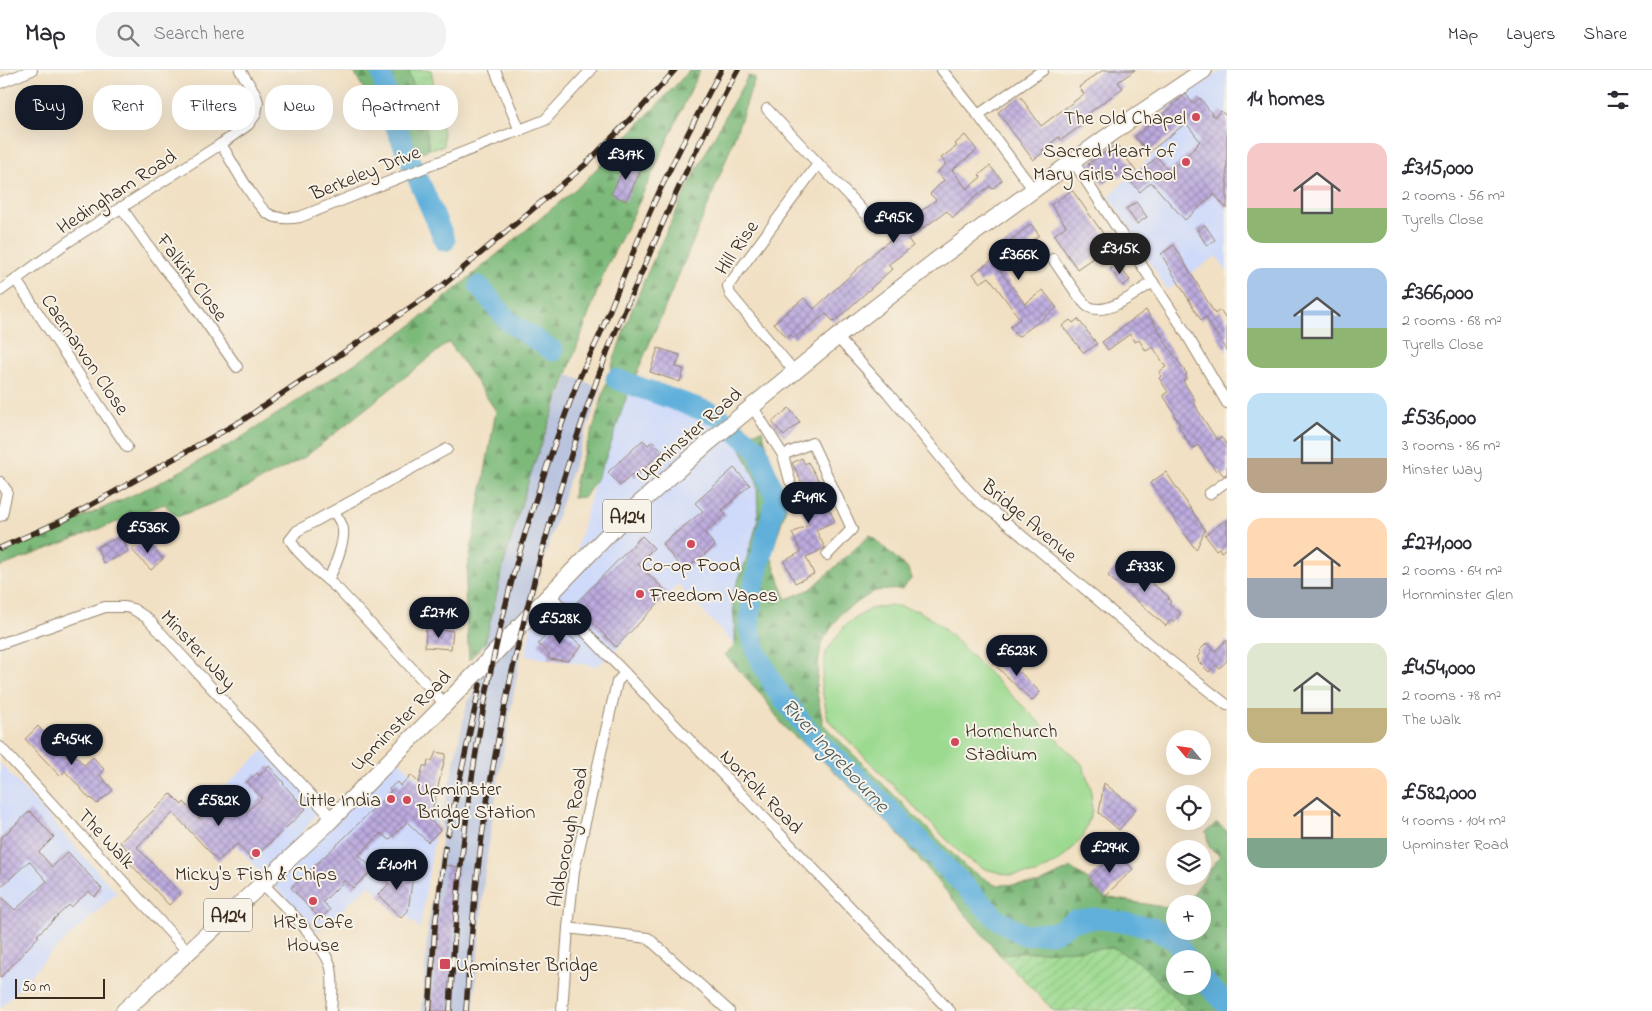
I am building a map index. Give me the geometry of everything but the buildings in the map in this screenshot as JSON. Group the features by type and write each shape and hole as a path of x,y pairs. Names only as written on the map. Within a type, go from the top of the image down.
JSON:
{"main road":[{"name":"A124","path":"837,336 1033,189 1204,70"},
{"name":"Upminster Road","path":"124,1011 332,818 630,512 736,419 837,336"}],"street":[{"path":"0,83 32,70"},
{"name":"Hedingham Road","path":"0,291 66,243 248,125 256,114 258,102 255,93 240,70"},
{"path":"495,70 520,130"},
{"name":"Berkeley Drive","path":"221,144 267,213 287,220 300,217 545,120 591,70"},
{"path":"942,70 1033,189"},
{"path":"978,115 1043,70"},
{"path":"767,110 878,226"},
{"path":"1073,162 1153,282 1227,403"},
{"name":"Hill Rise","path":"794,371 730,294 728,286 818,164"},
{"name":"Falkirk Close","path":"121,207 164,268 185,292 237,367"},
{"path":"1053,259 1087,306 1101,310 1116,305 1153,282"},
{"name":"Caernarvon Close","path":"16,280 127,447"},
{"name":"Bridge Avenue","path":"837,336 888,393 977,500 1169,660 1226,703"},
{"path":"752,406 783,455 790,481"},
{"path":"783,455 812,443 852,529 827,556"},
{"path":"445,704 328,580 310,564 290,540 297,531 447,449"},
{"path":"0,482 7,491 2,515 0,516"},
{"path":"1209,494 1227,482"},
{"path":"328,580 335,568 343,534 342,524 334,511"},
{"name":"Norfolk Road","path":"549,594 950,1011"},
{"name":"Minster Way","path":"0,644 105,607 125,607 140,613 147,618 332,818"},
{"name":"Aldborough Road","path":"562,1011 574,871 617,682 625,673"},
{"name":"The Walk","path":"0,747 188,952"},
{"path":"262,883 315,940 326,955 331,968 332,1011"},
{"path":"568,928 648,938 728,1011"}],"shaded area":[{"name":"Sacred Heart of Mary Girls' School","path":"1222,70 1227,70 1227,272 1216,256 1167,290 1109,196 1180,129 1165,110"},
{"path":"568,375 601,388 569,479 540,572 523,642 497,787 485,870 473,1011 422,1011 428,927 443,829 441,821 467,704 473,694 504,563 533,467"},
{"path":"631,386 711,415 739,445 757,482 758,521 746,561 732,596 735,646 678,584 617,649 597,666 526,656 533,612 586,556 577,547 594,485"},
{"path":"267,747 322,807 270,875 395,756 440,803 420,928 369,885 319,931 267,879 202,808"},
{"path":"0,763 117,893 47,957 0,1009"}],"green space":[{"path":"353,70 408,70 413,85 362,85"},
{"path":"408,70 431,70 434,85 413,85"},
{"path":"690,70 700,70 633,215 605,270 533,467 504,563 485,643 469,660 465,593 496,411 449,342 305,457 226,498 177,517 164,504 0,567 0,554 155,485 236,441 406,330 584,182"},
{"path":"748,76 755,78 727,158 628,394 605,461 584,497 573,498 578,469 633,307 687,190"},
{"path":"387,130 426,130 429,149 404,160"},
{"path":"426,130 442,130 444,146 429,149"},
{"path":"762,430 786,508 771,556 786,599 811,589 870,535 907,568 912,578 902,589 875,591 842,612 821,643 816,687 823,724 967,868 995,885 1038,884 1071,868 1088,880 1104,897 1166,907 1166,940 1211,940 1211,895 1192,895 1199,885 1211,885 1211,869 1220,856 1211,849 1211,840 1208,840 1206,832 1211,830 1217,823 1227,831 1227,1011 1188,1011 1172,995 1211,995 1211,950 1166,950 1166,989 1141,964 1114,948 999,954 893,828 817,755 785,728 761,694 725,655 735,646 732,596 746,561 758,521 757,482 739,445 748,434"},
{"name":"Hornchurch Stadium","path":"892,605 919,611 939,624 1082,764 1091,788 1092,811 1083,837 1061,860 1036,874 1009,875 985,869 964,857 828,720 821,685 826,652 845,625 870,609"},
{"path":"1114,948 1141,964 1166,989 1166,995 1172,995 1188,1011 1054,1011 999,954"}],"waterway":[{"name":"River Ingrebourne","path":"381,70 391,116 445,241"},
{"name":"River Ingrebourne","path":"479,286 509,322 553,351"},
{"name":"River Ingrebourne","path":"616,379 717,415 757,449 776,499 753,588 749,627 757,654 776,689 814,738 864,784 997,919 1024,935 1056,932 1073,921 1096,918 1151,927 1176,941 1182,950"},
{"name":"River Ingrebourne","path":"1211,988 1227,1005"}],"railway":[{"path":"0,548 64,520 243,420 442,286 586,164 675,70"},
{"path":"450,1011 463,842 479,730 502,620 516,565 545,472 578,381 601,332 658,194 721,70"},
{"path":"466,1011 481,840 490,784 511,676 552,515 586,410 614,335 688,167 738,70"},
{"path":"448,834 480,685"},
{"path":"429,1011 435,927 445,848"}],"place":[{"name":"The Old Chapel","path":"1196,117"},
{"name":"Sacred Heart of Mary Girls' School","path":"1186,162"},
{"name":"Co-op Food","path":"691,544"},
{"name":"Freedom Vapes","path":"640,594"},
{"name":"Hornchurch Stadium","path":"955,742"},
{"name":"Little India","path":"391,799"},
{"name":"Upminster Bridge Station","path":"407,800"},
{"name":"Micky's Fish & Chips","path":"256,853"},
{"name":"HR's Cafe House","path":"313,901"},
{"name":"Upminster Bridge","path":"445,964"}]}
